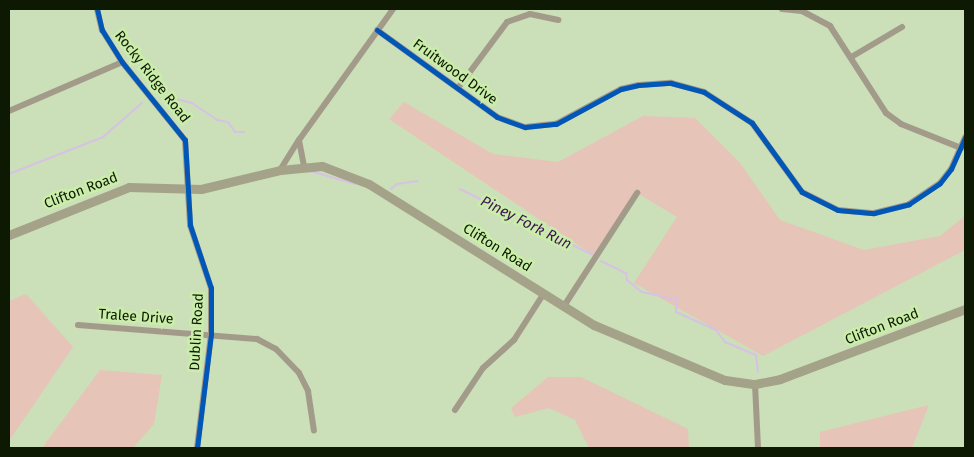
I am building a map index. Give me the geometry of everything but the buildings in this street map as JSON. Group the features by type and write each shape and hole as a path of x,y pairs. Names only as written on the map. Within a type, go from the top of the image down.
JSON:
{"main road":[{"name":"Clifton Road","path":"9,235 120,189 145,186 187,189 215,187 280,170 304,166 327,167 355,177 605,331 715,378 755,384 796,374 965,309"}],"street":[{"name":"Rocky Ridge Road","path":"97,9 102,30 122,62 185,140 187,189"},
{"path":"280,170 299,140 392,9"},
{"path":"782,9 802,11 823,21 853,56 886,113 900,124 960,148"},
{"path":"458,88 507,22 530,14 558,20"},
{"path":"853,56 902,27"},
{"name":"Fruitwood Drive","path":"377,30 510,123 542,128 570,118 621,89 656,82 688,86 739,111 752,123 802,192 838,210 856,213 892,210 925,195 951,169 965,137"},
{"path":"9,111 122,62"},
{"path":"299,140 304,166"},
{"name":"Dublin Road","path":"187,189 194,242 211,288 211,334 197,448"},
{"path":"564,306 637,192"},
{"path":"455,410 483,368 514,340 544,293"},
{"name":"Tralee Drive","path":"78,325 257,339 276,349 299,373 308,391 314,431"},
{"path":"755,384 758,448"}],"shaded area":[{"path":"404,102 493,154 558,162 643,116 695,118 740,163 780,220 864,250 940,236 965,216 965,250 763,356 634,283 677,217 637,193 593,255 389,119"},
{"path":"26,294 73,347 9,441 9,301"},
{"path":"100,370 162,375 154,424 133,448 42,448"},
{"path":"548,377 581,377 688,429 689,448 589,448 575,420 549,408 515,417 511,408"},
{"path":"929,405 912,448 820,448 820,432"}],"waterway":[{"name":"Piney Fork Run","path":"168,97 192,103 217,120 228,122 235,132 244,132"},
{"name":"Piney Fork Run","path":"9,174 103,137 142,103"},
{"name":"Piney Fork Run","path":"310,171 355,184"},
{"name":"Piney Fork Run","path":"391,189 397,184 418,181"},
{"name":"Piney Fork Run","path":"460,189 593,255"},
{"path":"601,261 626,273 627,280 642,292 676,299 676,312 716,330 725,342 756,355 758,372"}],"cycle path":[{"path":"97,9 102,30 122,62 185,140 190,225 211,288 211,334 197,448"},
{"path":"377,30 497,117 525,127 556,124 621,89 639,85 671,83 704,92 752,123 802,192 838,210 874,213 909,204 940,183 951,169 965,137"}]}
